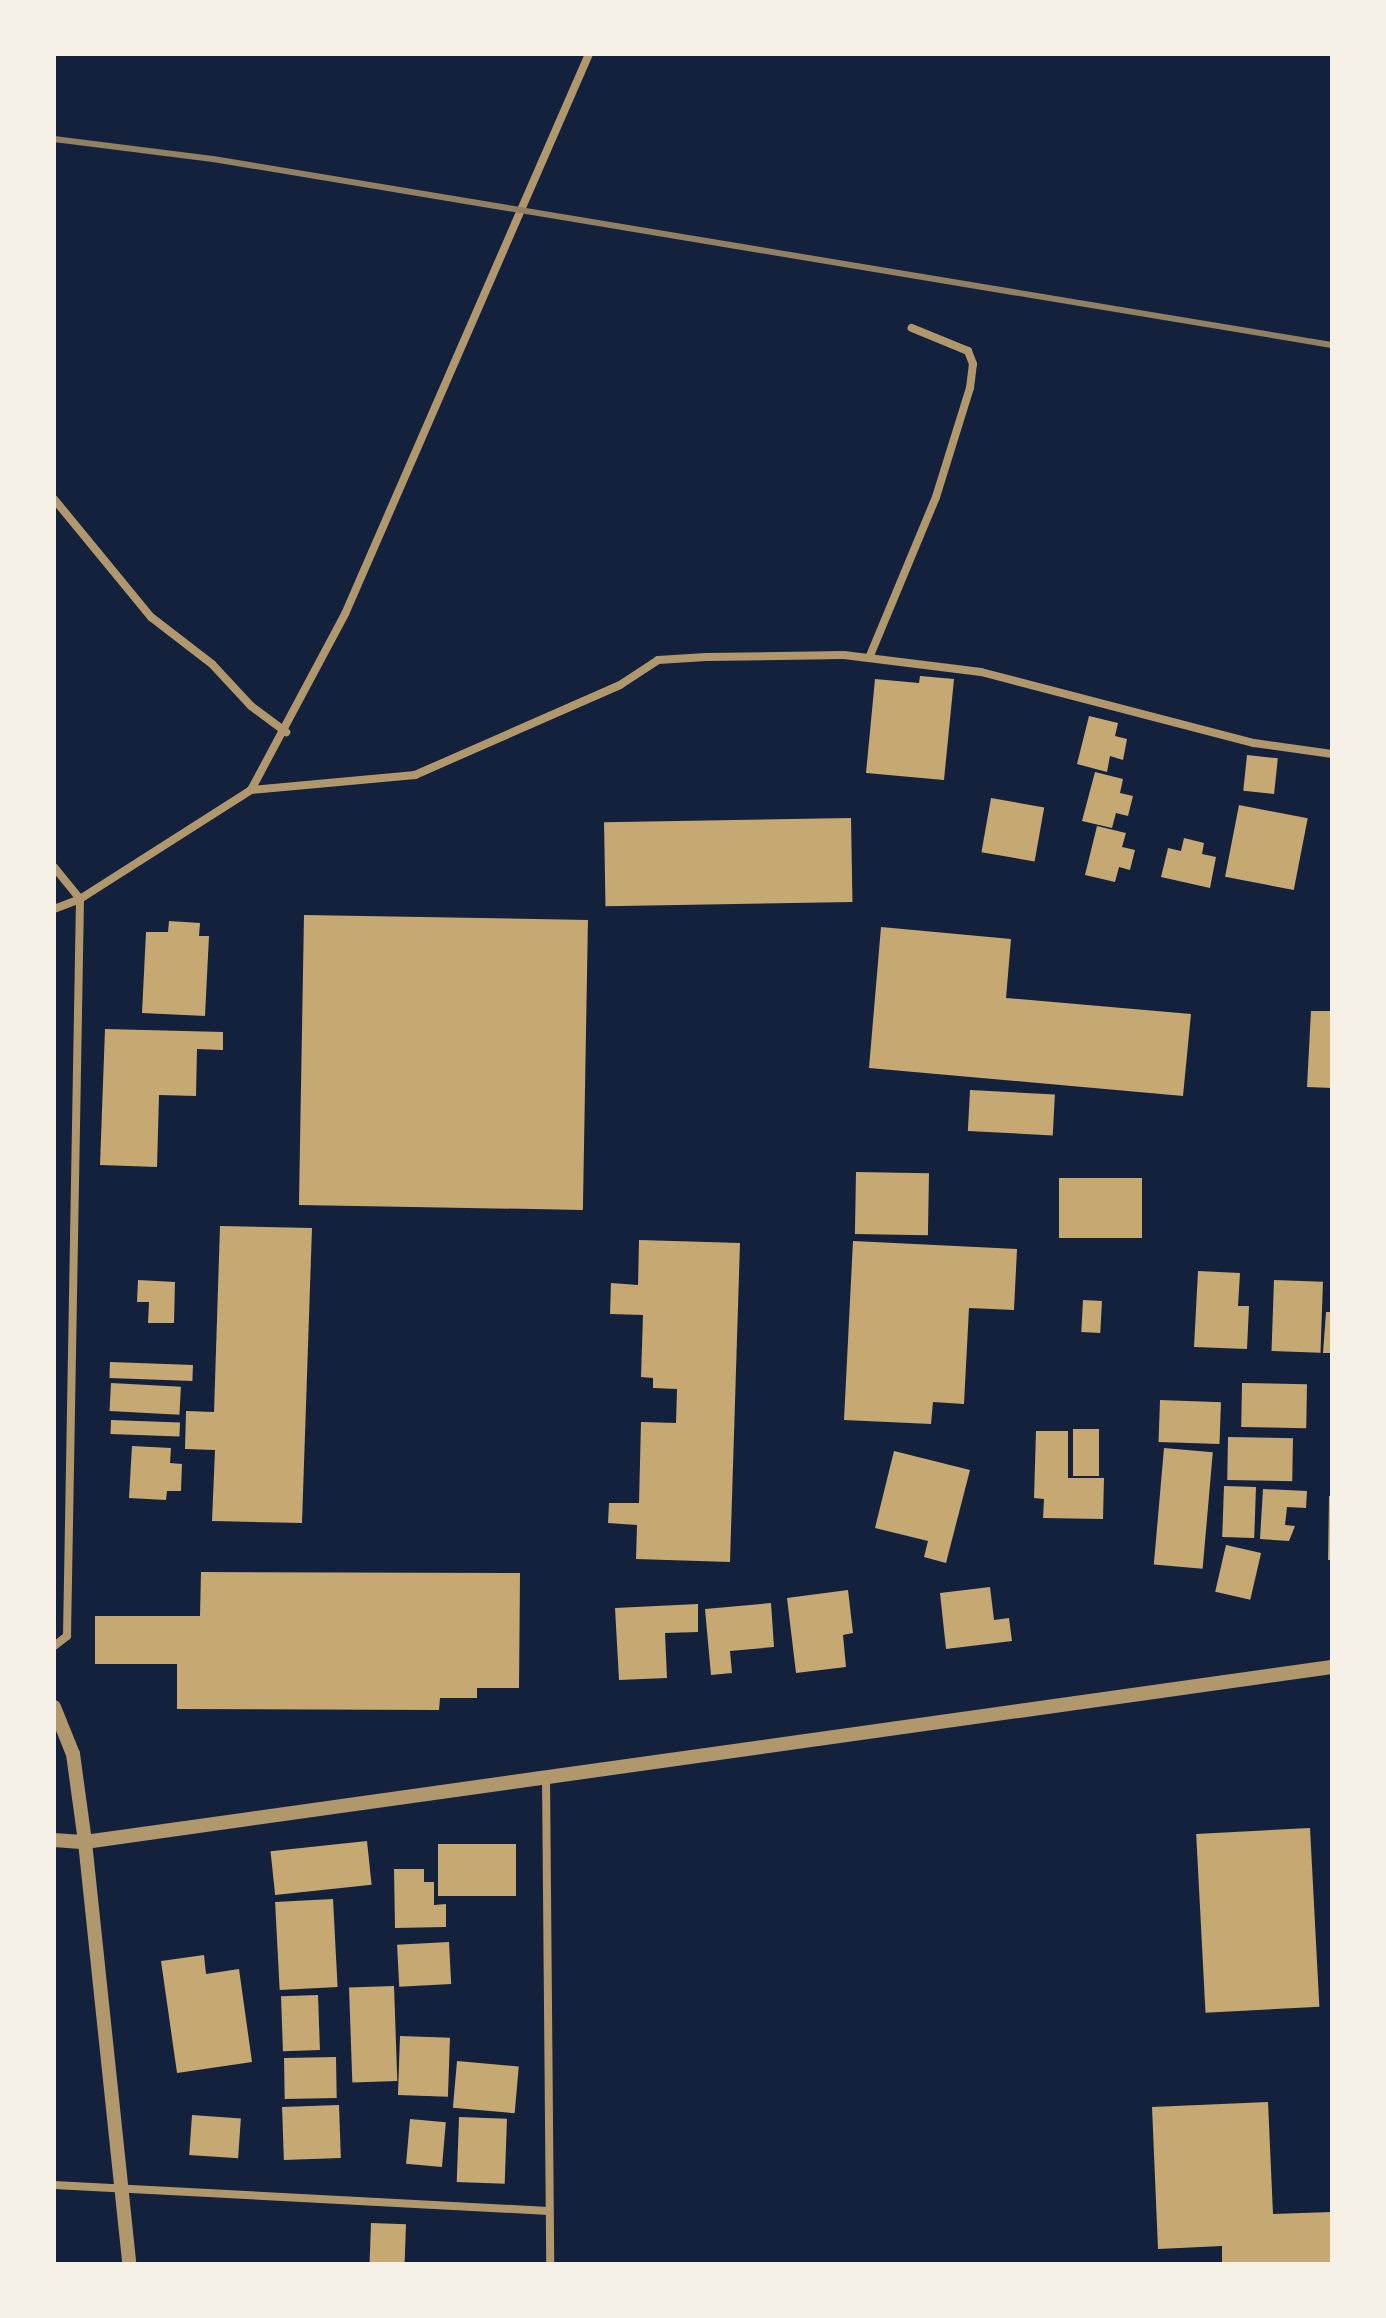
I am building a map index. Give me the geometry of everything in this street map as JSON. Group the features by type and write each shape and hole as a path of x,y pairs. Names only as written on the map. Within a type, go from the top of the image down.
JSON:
{"street":[{"path":"54,909 80,899 251,790 286,732 345,614 589,54"},
{"path":"869,658 936,497 970,388 973,364 968,351 912,328"},
{"path":"54,499 151,617 212,664 251,706 286,732"},
{"path":"251,790 415,775 620,685 658,660 869,658 981,672 1254,743 1332,754"},
{"path":"54,867 80,899 67,1636 54,1646"},
{"path":"54,1840 85,1842 546,1774 1332,1667"},
{"path":"54,1707 73,1754 85,1842 129,2264"},
{"path":"546,1774 550,2264"},
{"path":"54,2185 119,2186 548,2211"}],"building":[{"path":"920,676 954,679 944,780 866,773 875,679 919,683"},
{"path":"1089,716 1118,723 1115,736 1127,739 1123,760 1110,756 1107,772 1077,764"},
{"path":"1247,755 1278,758 1274,794 1243,791"},
{"path":"1095,772 1123,779 1120,793 1133,796 1128,816 1116,813 1112,828 1082,821"},
{"path":"991,798 1044,807 1035,862 981,852"},
{"path":"1239,805 1308,818 1294,890 1225,877"},
{"path":"851,818 852,902 606,906 604,822"},
{"path":"1097,826 1126,833 1122,847 1135,850 1130,870 1119,867 1115,882 1085,875"},
{"path":"1184,838 1204,843 1202,854 1216,857 1210,888 1161,877 1168,848 1181,851"},
{"path":"304,915 588,920 583,1210 299,1205"},
{"path":"169,921 200,923 199,936 209,936 205,1016 142,1013 146,932 168,932"},
{"path":"881,927 1011,939 1006,998 1191,1014 1183,1096 869,1068"},
{"path":"1311,1011 1332,1011 1332,1088 1307,1087"},
{"path":"105,1029 223,1032 223,1050 197,1049 196,1096 159,1095 157,1167 100,1165"},
{"path":"970,1090 1055,1094 1053,1135 968,1131"},
{"path":"856,1172 929,1173 928,1235 855,1234"},
{"path":"1059,1178 1142,1178 1142,1238 1059,1238"},
{"path":"220,1226 312,1228 302,1523 212,1521 215,1450 185,1449 186,1411 214,1412"},
{"path":"639,1240 740,1243 730,1562 636,1559 637,1525 608,1523 609,1503 639,1503 641,1422 676,1423 677,1389 653,1388 653,1378 641,1377 643,1315 610,1314 611,1283 638,1285"},
{"path":"853,1241 1017,1249 1014,1310 969,1308 964,1404 933,1402 931,1424 844,1420"},
{"path":"1198,1271 1240,1273 1238,1306 1249,1306 1247,1349 1194,1347"},
{"path":"138,1280 175,1282 174,1323 148,1323 149,1302 137,1302"},
{"path":"1274,1280 1323,1282 1320,1353 1272,1351"},
{"path":"1083,1300 1102,1301 1100,1333 1081,1332"},
{"path":"1326,1312 1332,1312 1332,1353 1323,1353"},
{"path":"110,1362 193,1365 192,1381 109,1378"},
{"path":"111,1383 181,1387 179,1415 110,1411"},
{"path":"1242,1383 1307,1384 1306,1428 1241,1427"},
{"path":"1160,1400 1221,1402 1219,1444 1159,1442"},
{"path":"111,1420 180,1422 179,1436 111,1434"},
{"path":"1073,1429 1099,1429 1099,1476 1073,1476"},
{"path":"1036,1431 1068,1431 1068,1478 1104,1478 1103,1519 1043,1518 1044,1499 1034,1498"},
{"path":"1228,1437 1293,1438 1292,1481 1227,1480"},
{"path":"132,1446 171,1448 170,1463 182,1464 181,1491 167,1491 166,1500 129,1498"},
{"path":"1164,1448 1213,1452 1203,1569 1154,1565"},
{"path":"894,1451 970,1470 946,1563 924,1557 928,1541 875,1528"},
{"path":"1224,1486 1256,1487 1254,1538 1222,1537"},
{"path":"1263,1489 1307,1491 1306,1508 1287,1507 1285,1525 1295,1526 1289,1541 1260,1539"},
{"path":"1329,1496 1332,1496 1332,1560 1328,1560"},
{"path":"1226,1545 1261,1553 1250,1600 1215,1592"},
{"path":"201,1572 520,1573 519,1688 477,1688 477,1698 440,1698 439,1710 177,1709 177,1664 95,1664 95,1616 200,1616"},
{"path":"990,1587 994,1620 1009,1618 1012,1641 946,1649 940,1593"},
{"path":"848,1590 853,1633 843,1635 846,1667 796,1673 787,1598"},
{"path":"771,1603 774,1647 730,1651 732,1673 711,1675 705,1609"},
{"path":"698,1604 698,1632 665,1633 667,1678 619,1680 615,1608"},
{"path":"1310,1828 1319,2007 1206,2013 1196,1834"},
{"path":"367,1841 372,1885 275,1895 271,1851"},
{"path":"438,1844 516,1844 516,1896 438,1896"},
{"path":"394,1869 424,1869 424,1882 434,1882 434,1905 446,1904 446,1927 395,1928"},
{"path":"333,1899 338,1987 280,1990 275,1902"},
{"path":"449,1942 451,1984 399,1987 397,1945"},
{"path":"204,1955 206,1974 239,1969 252,2062 177,2073 161,1961"},
{"path":"394,1986 397,2081 352,2083 349,1988"},
{"path":"318,1995 320,2050 283,2051 281,1996"},
{"path":"400,2036 450,2038 448,2097 398,2095"},
{"path":"336,2057 337,2098 285,2099 284,2058"},
{"path":"457,2061 519,2066 515,2113 453,2108"},
{"path":"1268,2102 1273,2214 1332,2212 1332,2264 1222,2264 1222,2246 1158,2249 1152,2107"},
{"path":"339,2105 341,2158 284,2160 282,2107"},
{"path":"192,2115 241,2118 238,2158 189,2155"},
{"path":"459,2117 507,2119 505,2184 457,2182"},
{"path":"410,2119 446,2122 442,2167 406,2164"},
{"path":"371,2223 406,2224 405,2264 370,2264"}],"railway":[{"path":"54,139 213,159 1332,345"}]}
